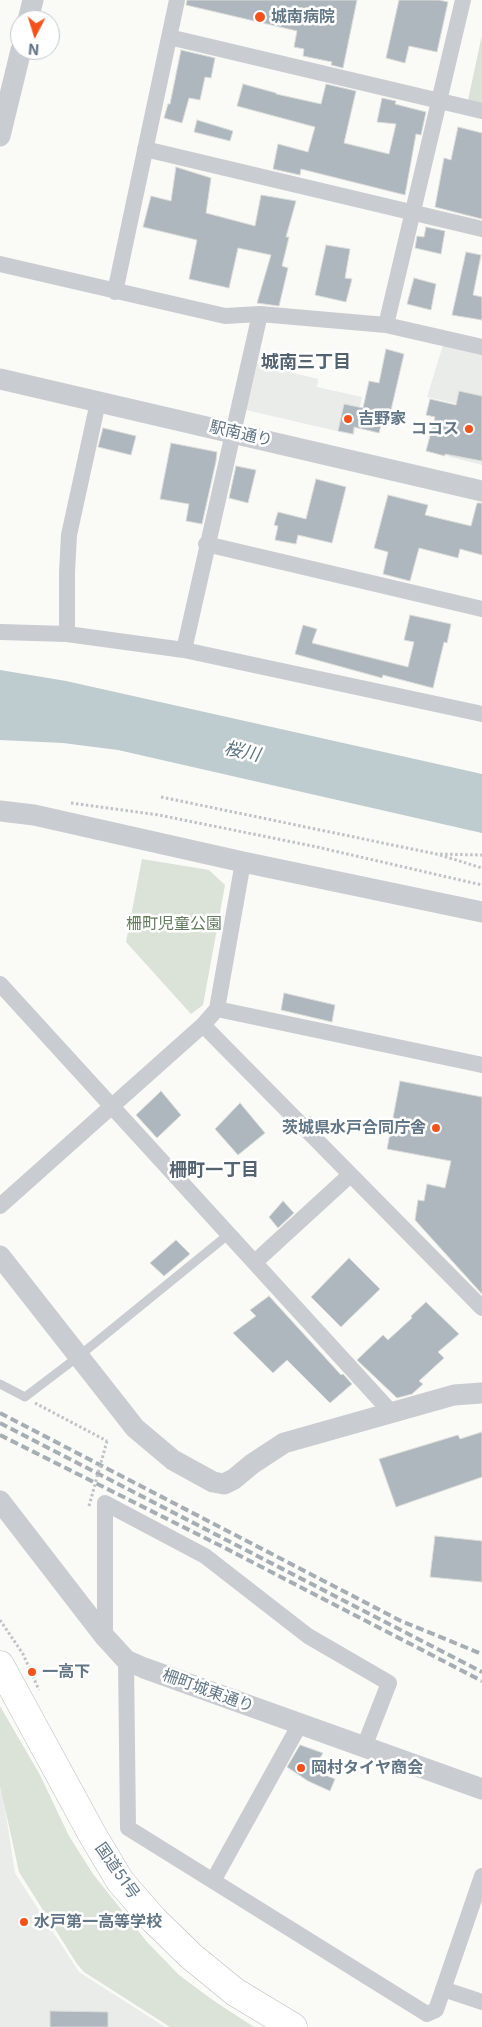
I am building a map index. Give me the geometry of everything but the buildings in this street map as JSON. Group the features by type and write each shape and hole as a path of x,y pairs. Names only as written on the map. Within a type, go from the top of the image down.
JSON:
{"highway":[{"name":"国道51号","path":"0,1665 92,1834 120,1881 154,1920 191,1956 235,1992 293,2027"}],"street":[{"path":"115,292 177,0"},
{"path":"386,325 463,0"},
{"path":"169,37 482,111"},
{"path":"0,136 19,60"},
{"path":"145,149 482,229"},
{"path":"0,264 225,316 260,314 386,325 482,347"},
{"path":"184,650 206,544 260,314"},
{"name":"駅南通り","path":"0,379 482,491"},
{"path":"67,634 69,535 98,402"},
{"path":"206,544 482,609"},
{"path":"0,632 67,634 184,650 482,714"},
{"path":"0,810 34,815 243,862 482,912"},
{"path":"0,1206 203,1024 217,1009 243,862"},
{"path":"0,984 112,1104 391,1412"},
{"path":"217,1009 482,1065"},
{"path":"203,1024 482,1308"},
{"path":"255,1262 350,1174"},
{"path":"0,1256 135,1428 173,1460 213,1482 224,1484 234,1480 252,1464 284,1443 454,1394 482,1392"},
{"name":"柵町城東通り","path":"0,1501 126,1660 482,1789"},
{"path":"106,1637 105,1503 205,1556 308,1636 390,1683 364,1747"},
{"path":"126,1660 128,1828 427,2014 436,2010 482,1876"},
{"path":"213,1881 300,1724"},
{"path":"443,1989 482,2002"}],"lane":[{"path":"0,1384 24,1397 79,1356 229,1234"}],"path":[{"path":"161,797 436,854 482,868"},
{"path":"67,802 159,815 482,885"},
{"path":"436,854 482,855"},
{"path":"24,1397 107,1441 89,1506"}],"shaded area":[{"path":"443,345 482,354 482,465 447,456 459,404 427,397"},
{"path":"257,364 318,379 317,387 362,397 354,435 246,410"},
{"name":"水戸第一高等学校","path":"0,1776 15,1873 79,1972 165,2027 0,2027"}],"green space":[{"path":"482,35 482,104 468,100"},
{"name":"柵町児童公園","path":"142,859 209,870 225,885 203,1005 191,1014 126,942"},
{"path":"0,1706 40,1775 69,1836 93,1874 147,1942 179,1975 254,2027 170,2027 84,1972 77,1964 19,1872 0,1785"}],"water":[{"name":"桜川","path":"0,670 66,681 482,774 482,833 118,750 63,743 0,740"}],"railway":[{"path":"0,1413 401,1621 482,1654"},
{"path":"0,1423 482,1672"},
{"path":"0,1435 223,1547 482,1681"}],"place":[{"name":"城南病院","path":"260,17"},
{"name":"吉野家","path":"348,419"},
{"name":"ココス","path":"469,429"},
{"name":"茨城県水戸合同庁舎","path":"436,1128"},
{"name":"一高下","path":"32,1672"},
{"name":"岡村タイヤ商会","path":"301,1768"},
{"name":"水戸第一高等学校","path":"24,1922"}],"district":[{"name":"城南三丁目","path":"306,363"},
{"name":"柵町一丁目","path":"214,1171"}]}
